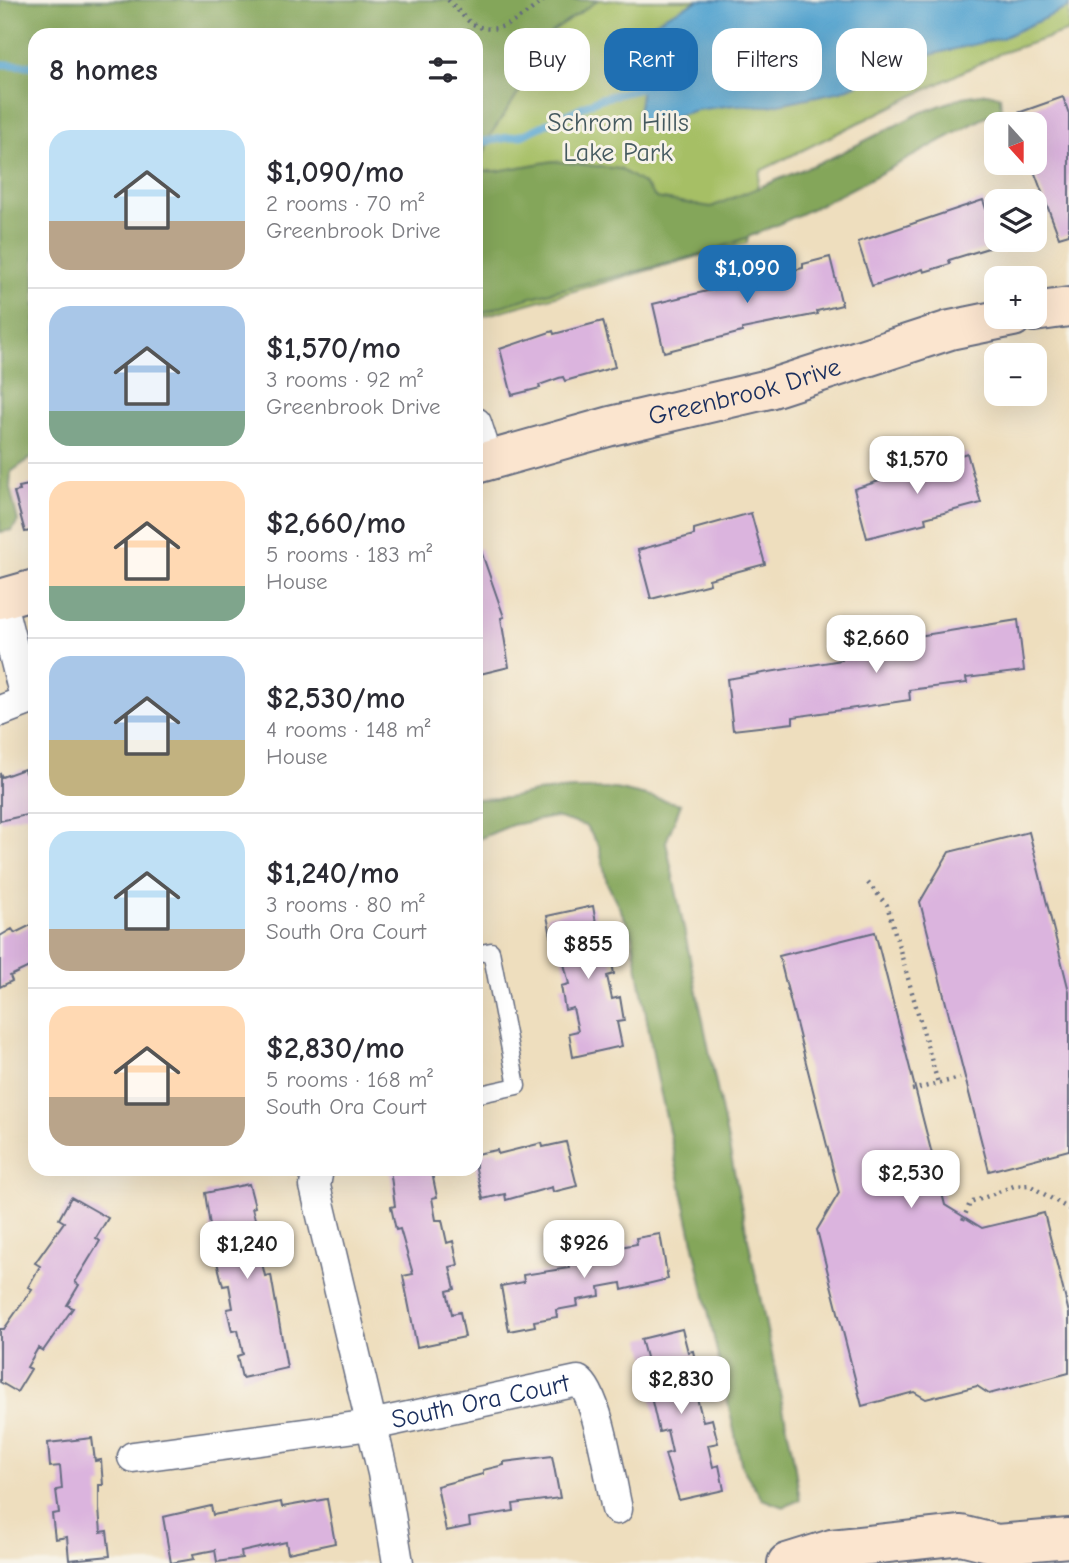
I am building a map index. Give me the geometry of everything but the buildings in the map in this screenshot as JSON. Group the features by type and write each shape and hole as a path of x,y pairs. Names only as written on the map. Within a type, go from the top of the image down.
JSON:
{"street":[{"path":"1047,310 1069,307"},
{"name":"Greenbrook Drive","path":"483,462 611,426 769,389 950,330 984,323"},
{"path":"0,711 26,701 0,599 28,591"},
{"name":"South Ora Court","path":"317,1176 316,1186 383,1473 398,1563"},
{"name":"South Ora Court","path":"133,1457 371,1425 578,1381 586,1388 593,1405 617,1509"},
{"path":"787,1563 832,1549 961,1535 988,1557 1069,1538"}],"lane":[{"path":"483,953 491,951 517,1086 483,1093"}],"path":[{"path":"448,0 474,24 498,29 516,21 544,0"},
{"path":"868,883 887,905 938,1083"},
{"path":"912,1090 960,1078"},
{"path":"963,1220 970,1203 1014,1186 1029,1185 1069,1209"}],"green space":[{"name":"Schrom Hills Lake Park","path":"0,0 1069,0 1069,31 1001,53 927,89 927,28 836,28 836,91 923,91 760,171 747,243 483,316 483,28 28,28"},
{"path":"0,0 598,0 558,28 504,28 504,91 520,91 491,134 483,157 483,28 28,28 28,460 11,472 10,488 18,521 12,530 0,532"},
{"path":"987,93 1000,96 1001,109 984,112 984,118 861,184 753,235 656,267 535,296 483,313 483,169 497,171 553,161 620,169 644,184 656,198 711,207 833,157 920,113 963,97"},
{"path":"616,789 681,804 666,842 793,1456 800,1500 783,1507 762,1499 742,1467 657,1076 631,931 607,883 599,846 586,826 555,817 512,825 483,837 483,799 508,798 535,792"}],"water":[{"path":"699,0 1069,0 1069,7 1002,38 927,56 927,28 836,28 836,91 841,91 769,106 734,105 696,110 645,125 637,119 642,91 698,91 698,28 648,28 661,18"}],"waterway":[{"path":"0,64 28,66"},
{"path":"483,142 523,135 599,99 630,91"}]}
